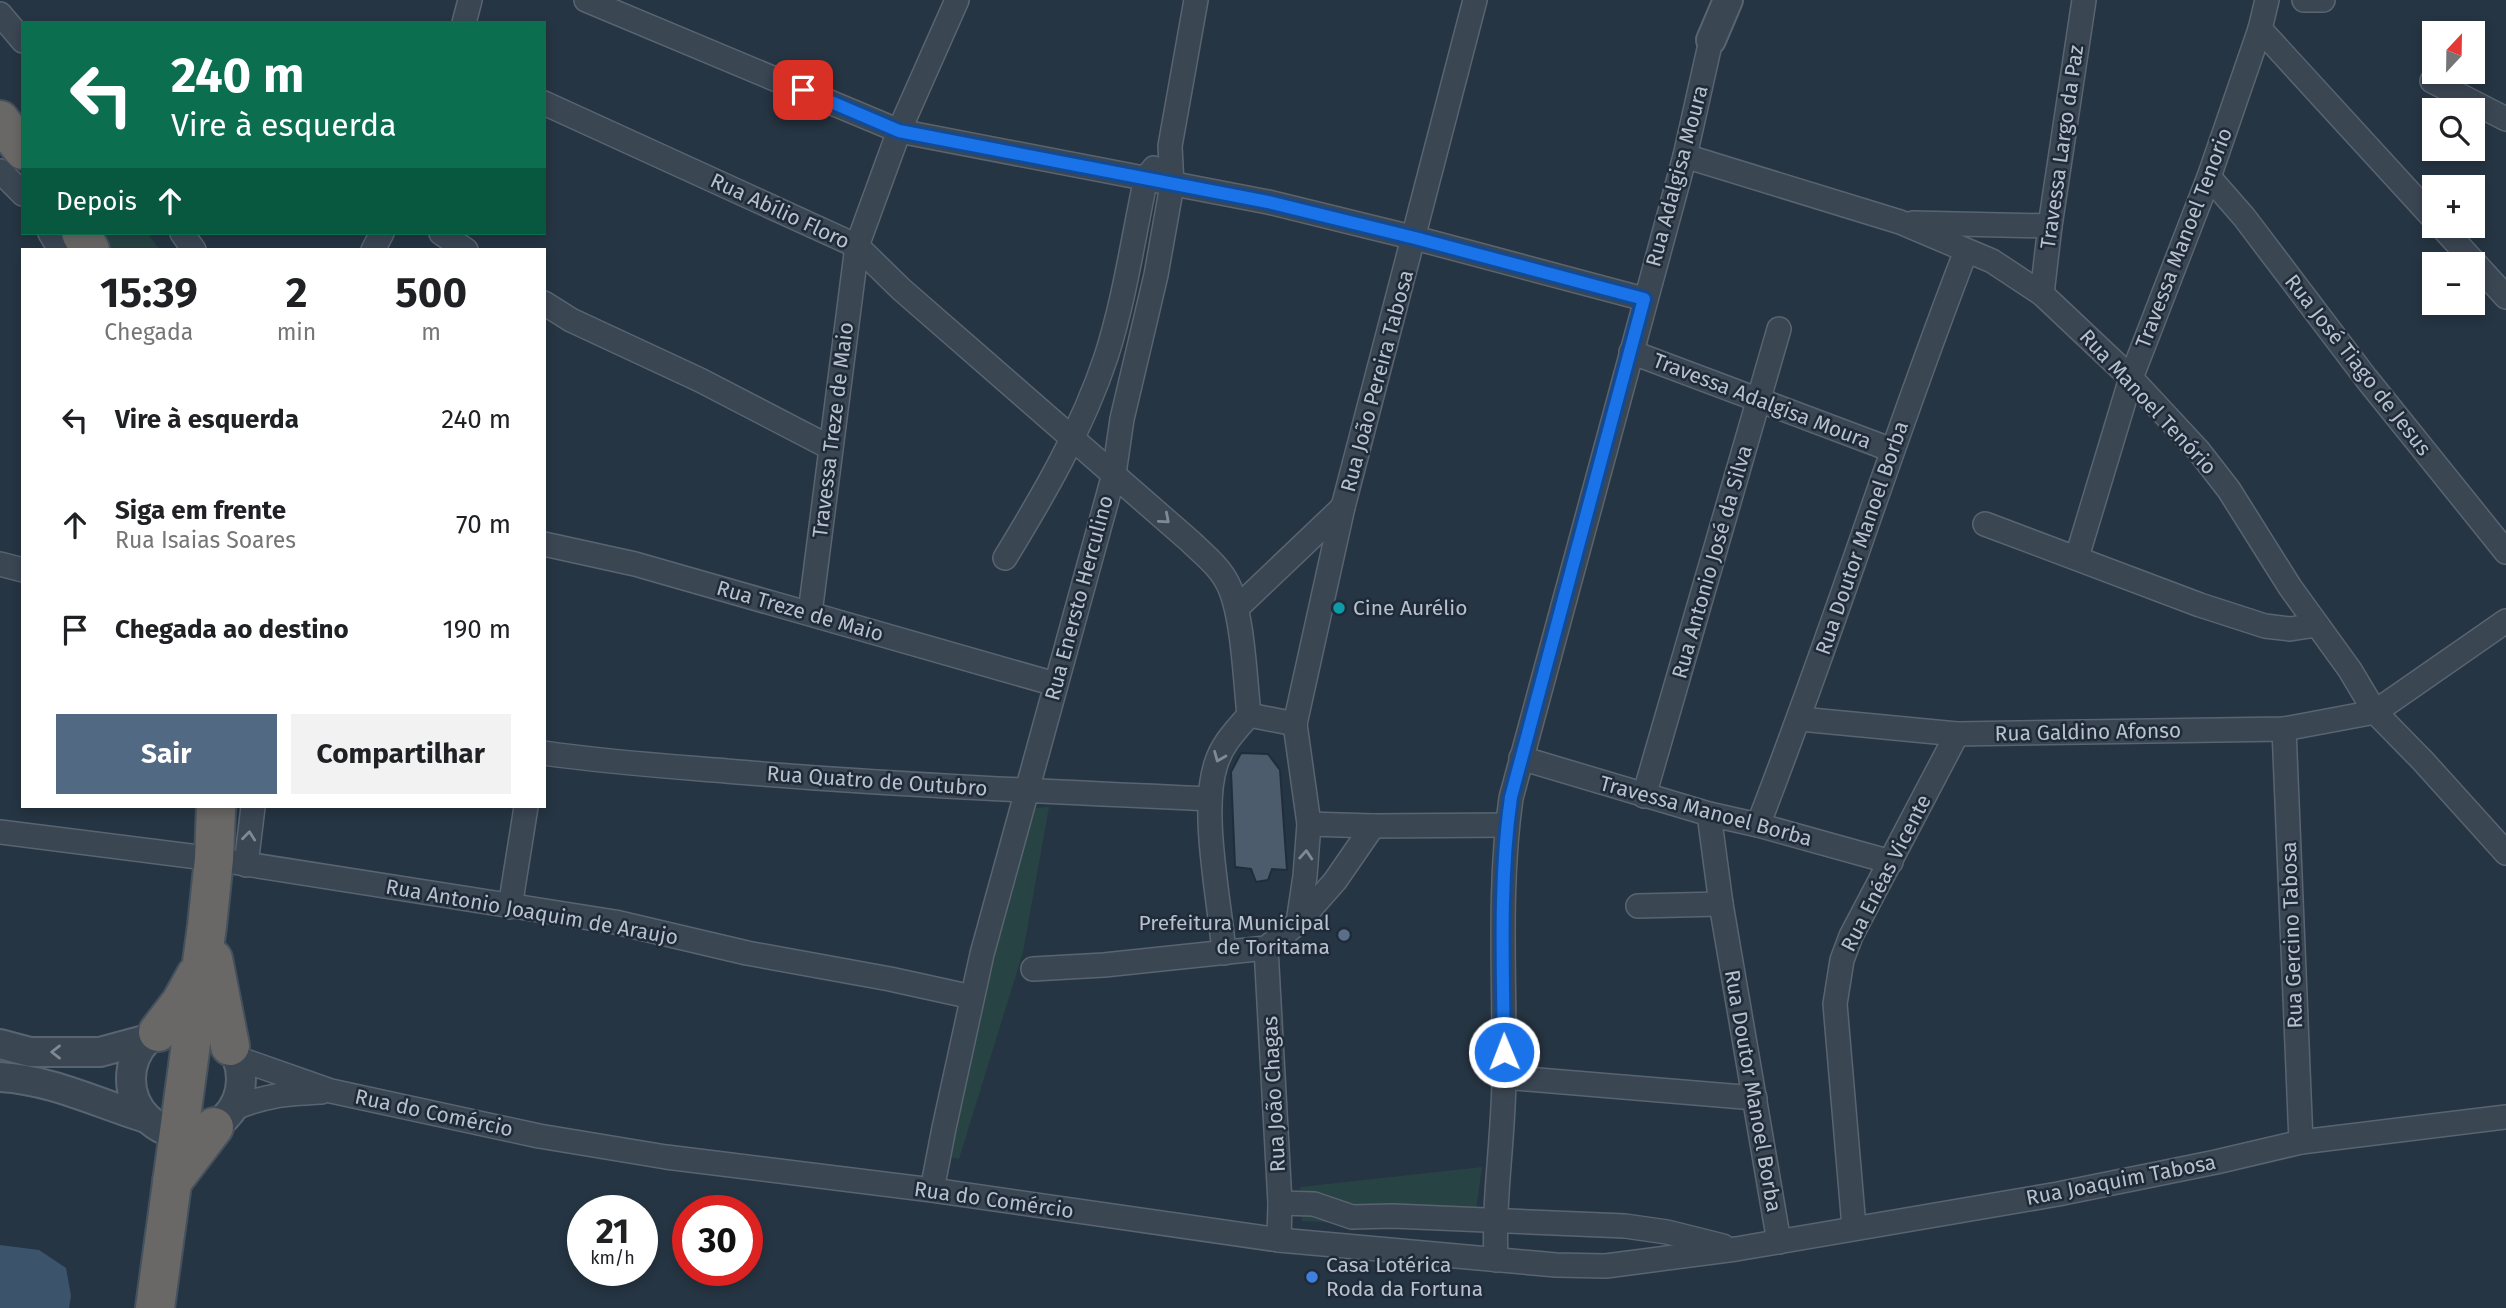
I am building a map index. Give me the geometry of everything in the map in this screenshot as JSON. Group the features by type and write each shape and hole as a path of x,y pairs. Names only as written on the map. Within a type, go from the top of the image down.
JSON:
{"highway":[{"path":"0,120 21,147"},
{"path":"155,1308 169,1197 184,1122 167,1032 202,964 207,926 230,862 216,808"},
{"path":"207,926 233,1052"},
{"path":"169,1197 184,1122"}],"street":[{"path":"465,21 470,0"},
{"path":"586,0 899,131 1268,202 1644,299"},
{"name":"Travessa Treze de Maio","path":"810,613 857,246 899,131 957,0"},
{"name":"Rua Enersto Herculino","path":"932,1191 972,997 1114,474 1122,419 1156,275 1172,185 1170,146 1196,0"},
{"name":"Rua João Pereira Tabosa","path":"1295,724 1343,508 1475,0"},
{"path":"1708,0 1711,40"},
{"path":"1711,40 1728,0"},
{"name":"Travessa Largo da Paz","path":"2042,294 2084,0"},
{"name":"Travessa Manoel Tenorio","path":"2077,557 2131,378 2209,177 2260,30 2267,0"},
{"path":"2304,0 2323,0"},
{"path":"0,14 21,39"},
{"path":"2260,30 2422,206"},
{"name":"Rua Adalgisa Moura","path":"1496,1260 1494,1221 1504,1077 1503,975 1507,825 1511,797 1644,299 1685,156 1711,40"},
{"path":"2438,84 2506,119"},
{"name":"Rua Abílio Floro","path":"546,104 857,246 901,289 1191,542 1217,569 1228,583 1237,608 1249,715"},
{"path":"1005,558 1073,439 1106,357 1128,274 1146,178 1170,146"},
{"name":"Rua Manoel Tenório","path":"1685,156 1900,222 1992,261 2042,294 2131,378 2199,450 2229,490 2316,625 2350,670 2375,712 2506,853"},
{"path":"0,171 21,192"},
{"name":"Rua José Tiago de Jesus","path":"2209,177 2244,217 2366,378 2506,552"},
{"path":"1900,222 2050,226"},
{"path":"444,235 463,248"},
{"path":"2452,238 2506,297"},
{"name":"Rua Doutor Manoel Borba","path":"1758,825 1800,719 1892,450 1966,251"},
{"path":"546,304 571,320 700,380 831,448"},
{"name":"Rua Antonio José da Silva","path":"1644,796 1779,329"},
{"name":"Travessa Adalgisa Moura","path":"1631,352 1892,450"},
{"path":"1237,608 1343,508"},
{"path":"1985,524 2200,606 2265,626 2290,629 2316,625"},
{"name":"Rua Treze de Maio","path":"546,544 635,564 1055,684"},
{"path":"0,564 21,569"},
{"path":"2375,712 2506,621"},
{"name":"Rua Galdino Afonso","path":"1800,719 1956,734 2284,729 2375,712"},
{"path":"1224,953 1210,799 1215,765 1222,749 1249,715 1295,724 1308,824 1305,876 1298,923"},
{"name":"Rua Gercino Tabosa","path":"2284,729 2301,1142"},
{"name":"Rua Enéas Vicente","path":"1854,1227 1835,1004 1842,960 1851,936 1956,734"},
{"name":"Rua Quatro de Outubro","path":"546,753 588,760 764,774 1028,791 1210,799"},
{"name":"Travessa Manoel Borba","path":"1521,758 1644,796 1891,862"},
{"path":"230,862 253,808"},
{"path":"510,907 526,808"},
{"name":"Rua Doutor Manoel Borba","path":"1709,814 1721,904 1779,1242"},
{"path":"1308,824 1373,827 1507,825"},
{"path":"1033,969 1104,965 1266,948 1298,923 1335,881 1373,827"},
{"name":"Rua Antonio Joaquim de Araujo","path":"0,832 230,862 614,922 747,953 972,997"},
{"path":"1638,906 1721,904"},
{"name":"Rua João Chagas","path":"1266,948 1280,1202 1279,1240"},
{"path":"0,1044 30,1052 100,1052 167,1032 209,1029 233,1052 331,1091"},
{"path":"167,1032 134,1062 131,1075 135,1101 184,1122"},
{"path":"92,1098 100,1052"},
{"path":"184,1122 241,1084 241,1070 233,1052"},
{"path":"0,1077 26,1079 184,1122 257,1098 331,1091"},
{"path":"1504,1077 1755,1098"},
{"name":"Rua do Comércio","path":"331,1091 540,1136 666,1157 1279,1240 1556,1265 1594,1266 1661,1260"},
{"name":"Rua Joaquim Tabosa","path":"1661,1260 2057,1194 2301,1142 2506,1117"},
{"path":"1280,1202 1314,1205 1352,1217 1393,1216 1494,1221"},
{"name":"Rua Joaquim Tabosa","path":"1494,1221 1625,1226 1667,1232 1736,1249"}],"green space":[{"path":"97,235 149,235 158,248 104,248"},
{"path":"1049,807 1023,952 959,1159 934,1154 1010,810"},
{"path":"1482,1167 1473,1230 1302,1221 1300,1187"}],"water":[{"path":"0,1245 39,1250 66,1268 71,1296 69,1308 0,1308"}],"building":[{"path":"1241,753 1268,754 1280,770 1287,870 1272,869 1268,880 1256,882 1251,869 1235,867 1231,772"}],"place":[{"name":"Cine Aurélio","path":"1339,608"},
{"name":"Prefeitura Municipal de Toritama","path":"1344,935"},
{"name":"Casa Lotérica Roda da Fortuna","path":"1312,1277"}],"route":[{"path":"803,90 899,131 1268,202 1644,299 1511,797 1505,870 1504,1052"}]}
